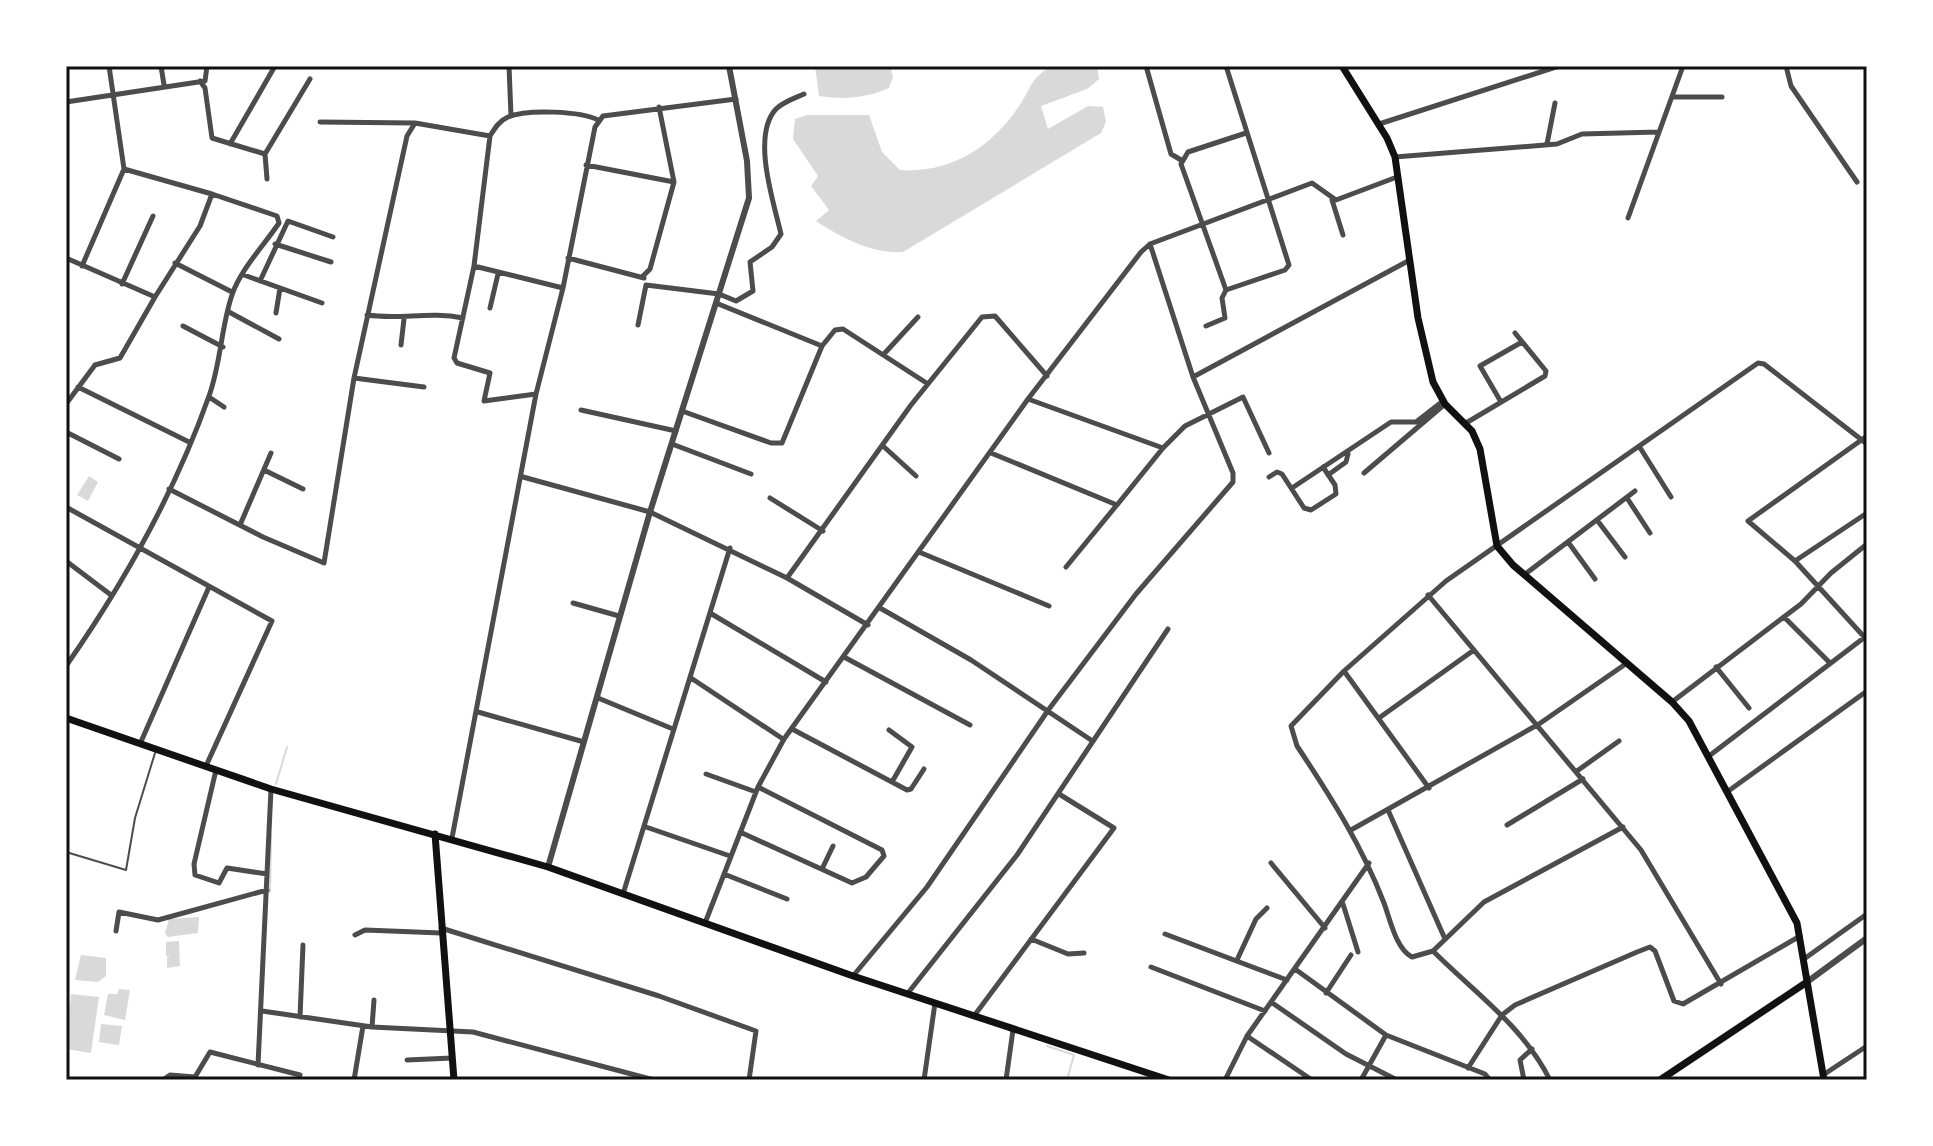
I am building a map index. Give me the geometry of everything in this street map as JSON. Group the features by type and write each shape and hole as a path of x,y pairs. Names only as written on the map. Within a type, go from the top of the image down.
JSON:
{"main road":[{"path":"1343,66 1379,124 1395,157 1408,261 1433,382 1444,403 1466,423 1480,449 1497,546 1524,575 1672,702 1689,721 1790,905 1801,936 1823,1077"},
{"path":"66,718 271,789 548,867 853,976 1169,1080"},
{"path":"435,834 440,930 454,1080"},
{"path":"1660,1080 1807,982"}],"street":[{"path":"82,266 124,169 109,66"},
{"path":"161,66 164,85"},
{"path":"66,102 114,97 164,85 207,80 207,66"},
{"path":"230,144 275,66"},
{"path":"509,66 511,116"},
{"path":"548,867 650,512 750,193 729,66"},
{"path":"1146,66 1171,154 1181,160 1226,290"},
{"path":"1206,326 1225,318 1222,298 1226,290 1287,268 1271,199 1246,133 1226,66"},
{"path":"1379,124 1559,66"},
{"path":"1628,218 1683,66"},
{"path":"1786,66 1791,86 1857,182"},
{"path":"267,179 265,154 310,79"},
{"path":"200,81 205,88 211,136 265,154"},
{"path":"646,285 719,294 736,301 753,291 750,262 781,237 766,164 766,136 775,111 804,94"},
{"path":"1673,97 1722,97"},
{"path":"484,401 490,373 457,363 454,358 474,266 490,136 495,127 511,116 584,115 598,120 659,107 736,99"},
{"path":"1547,144 1555,103"},
{"path":"643,276 650,269 674,182 659,107"},
{"path":"452,838 523,477 536,394 563,288 586,165 598,120"},
{"path":"320,122 415,123 490,136"},
{"path":"169,489 324,563 367,315 407,136 415,123"},
{"path":"1395,157 1547,144 1582,134 1658,132"},
{"path":"1181,160 1188,152 1246,133"},
{"path":"586,165 674,182"},
{"path":"66,666 140,551 209,397 223,347 232,292 279,218 212,194 124,169"},
{"path":"1332,200 1397,177"},
{"path":"704,924 757,790 784,739 1028,399 1150,244 1315,183 1332,200 1343,235"},
{"path":"66,404 95,365 118,360 200,226 212,194"},
{"path":"122,284 153,216"},
{"path":"260,281 288,221 333,237"},
{"path":"275,244 331,262"},
{"path":"853,976 927,887 1049,709 1136,594 1230,486 1234,476 1193,377 1150,244"},
{"path":"66,258 155,297"},
{"path":"568,258 643,276"},
{"path":"1193,377 1408,261"},
{"path":"175,263 232,292"},
{"path":"474,266 563,288"},
{"path":"490,308 498,274"},
{"path":"244,275 322,303"},
{"path":"638,325 646,285 643,276"},
{"path":"276,313 280,288"},
{"path":"716,303 822,346"},
{"path":"229,312 279,339"},
{"path":"367,315 404,319 434,313 463,318"},
{"path":"787,578 928,384 986,314 995,316 1047,376"},
{"path":"883,355 918,317"},
{"path":"401,345 404,319"},
{"path":"183,326 223,347"},
{"path":"682,411 771,443 782,443 822,346 835,330 843,329 928,384"},
{"path":"1466,423 1546,375 1515,333"},
{"path":"1501,402 1480,366 1522,342"},
{"path":"1623,827 1484,902 1433,951 1415,958 1405,953 1369,863 1290,730 1293,722 1344,671 1428,595 1758,363 1764,364 1866,440 1749,518 1749,525 1795,561 1866,638 1829,662 1709,756"},
{"path":"354,378 424,387"},
{"path":"78,387 189,442"},
{"path":"474,402 536,394"},
{"path":"209,397 224,407"},
{"path":"1066,567 1163,448 1185,426 1207,413 1243,397 1269,453"},
{"path":"1028,399 1163,448"},
{"path":"1292,488 1348,454 1391,422 1416,422 1444,403"},
{"path":"1364,473 1444,403"},
{"path":"581,410 677,431"},
{"path":"66,432 119,459"},
{"path":"672,444 751,474"},
{"path":"883,446 916,476"},
{"path":"1639,446 1671,497"},
{"path":"240,525 271,453"},
{"path":"991,453 1117,505"},
{"path":"1328,475 1346,462 1348,454"},
{"path":"1269,477 1280,473 1304,508 1311,510 1336,494 1323,467"},
{"path":"264,470 303,489"},
{"path":"523,477 650,512 730,548 868,625"},
{"path":"1524,575 1635,491"},
{"path":"770,498 823,531"},
{"path":"1627,498 1650,533"},
{"path":"66,507 140,551 272,621 205,767"},
{"path":"1795,561 1867,513"},
{"path":"1597,520 1625,557"},
{"path":"1568,542 1595,579"},
{"path":"1672,702 1784,617 1867,544"},
{"path":"623,895 730,548"},
{"path":"919,552 1049,606"},
{"path":"66,561 111,595"},
{"path":"140,745 209,587"},
{"path":"1428,595 1623,827 1660,878 1721,984"},
{"path":"573,603 619,616"},
{"path":"880,608 1049,709 1091,740"},
{"path":"710,613 826,683"},
{"path":"1784,617 1829,662"},
{"path":"908,993 991,890 1168,629"},
{"path":"1379,718 1474,650"},
{"path":"844,657 970,725"},
{"path":"1351,830 1539,724 1627,663"},
{"path":"1716,667 1749,708"},
{"path":"1344,671 1429,788"},
{"path":"691,678 784,739"},
{"path":"1727,792 1867,691"},
{"path":"598,698 673,729"},
{"path":"478,712 585,742"},
{"path":"792,729 910,790 924,769"},
{"path":"889,730 912,745 892,782"},
{"path":"1577,771 1619,741"},
{"path":"216,770 194,864 195,875 219,883 227,868 267,874"},
{"path":"706,774 757,790 882,850 884,856 858,883 740,832"},
{"path":"1507,825 1583,779"},
{"path":"258,1065 271,789"},
{"path":"974,1016 1114,828 1059,793"},
{"path":"1388,810 1445,939"},
{"path":"646,827 730,856"},
{"path":"822,869 833,846"},
{"path":"1271,863 1325,928"},
{"path":"1225,1080 1247,1036 1369,863"},
{"path":"724,873 787,899"},
{"path":"116,931 119,912 158,920 267,890"},
{"path":"1342,903 1358,952"},
{"path":"1237,960 1256,919 1267,908"},
{"path":"1803,960 1867,914"},
{"path":"355,935 365,930 440,930 634,988 756,1031 749,1080"},
{"path":"1165,934 1287,980"},
{"path":"1468,1068 1502,1015 1530,996 1650,947 1658,955 1677,1003 1686,1003 1801,936"},
{"path":"1807,982 1867,938"},
{"path":"1031,939 1068,954 1084,953"},
{"path":"300,1017 303,945"},
{"path":"1433,951 1502,1015 1532,1049 1550,1080"},
{"path":"1326,993 1351,955"},
{"path":"1151,967 1265,1011"},
{"path":"1295,969 1386,1035 1490,1080"},
{"path":"372,1027 374,1000"},
{"path":"924,1080 935,1002"},
{"path":"1271,1002 1368,1066 1397,1080"},
{"path":"262,1011 372,1027 449,1028 497,1037 654,1080"},
{"path":"354,1080 363,1026"},
{"path":"1006,1080 1013,1030"},
{"path":"1361,1080 1386,1035"},
{"path":"1247,1036 1312,1080"},
{"path":"1823,1077 1867,1046"},
{"path":"1524,1080 1520,1060 1532,1049"},
{"path":"163,1080 170,1075 195,1077 210,1052 300,1075"},
{"path":"407,1060 452,1058"}],"lane":[{"path":"66,852 126,870 130,837 156,751"}],"shaded area":[{"path":"815,66 890,66 893,77 889,88 872,94 846,98 819,96"},
{"path":"1052,66 1097,66 1099,79 1087,89 1041,106 1048,129 1088,106 1103,107 1106,122 1101,133 903,252 858,244 816,221 829,210 811,186 818,176 793,139 795,119 807,115 869,115 882,152 900,170 937,167 970,154 998,132 1036,78"},
{"path":"89,476 98,482 88,501 77,495"},
{"path":"199,917 198,933 168,937 165,933 169,919"},
{"path":"179,941 180,966 167,968 167,957 171,956 166,956 166,942"},
{"path":"81,955 106,958 106,976 98,982 75,980"},
{"path":"119,989 130,990 125,1020 104,1015 108,994 117,994"},
{"path":"71,994 99,997 91,1053 66,1049"},
{"path":"101,1024 122,1026 119,1045 99,1042"}],"waterway":[{"path":"276,784 287,747"},
{"path":"270,892 271,835"},
{"path":"1047,1046 1074,1055 1067,1080"}]}
